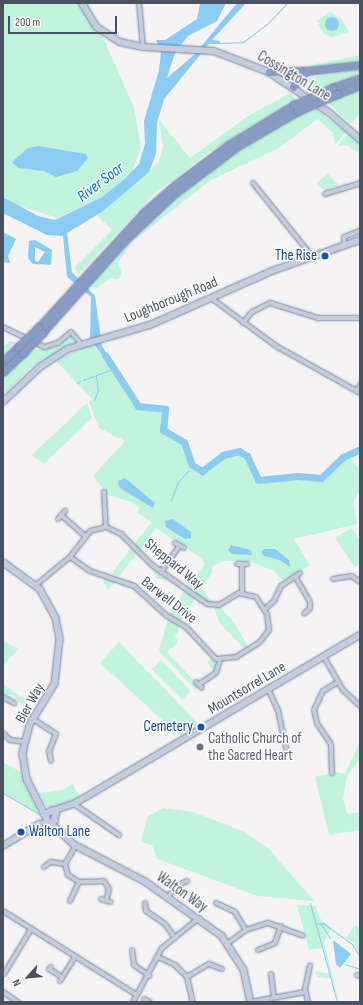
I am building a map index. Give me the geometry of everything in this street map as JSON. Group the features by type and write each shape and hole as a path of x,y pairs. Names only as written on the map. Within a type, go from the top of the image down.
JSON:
{"highway":[{"path":"269,72 306,71 360,65"},
{"path":"293,87 306,71"},
{"path":"3,372 20,350 176,184 228,145 296,108 360,78"},
{"path":"334,91 360,85"},
{"path":"3,361 20,350"}],"street":[{"name":"Cossington Lane","path":"82,3 105,33 120,42 143,47 196,48 208,50 231,56 269,72 293,87 360,139"},
{"path":"139,3 143,47"},
{"path":"253,182 312,256"},
{"path":"324,194 360,183"},
{"path":"344,246 344,237 360,231"},
{"name":"Loughborough Road","path":"3,402 46,363 84,343 150,325 312,256 360,240"},
{"path":"211,298 243,323 328,377 359,392 360,385"},
{"path":"243,323 252,312 270,303 318,318 360,317"},
{"path":"3,327 44,347 54,345 72,332 84,343"},
{"path":"36,585 70,557 85,536 95,529 106,527 104,492"},
{"path":"104,498 109,498"},
{"path":"58,519 65,511"},
{"path":"62,515 85,536"},
{"name":"Sheppard Way","path":"106,527 121,534 161,572 210,605 242,593"},
{"path":"174,543 184,548"},
{"path":"161,572 179,546"},
{"name":"Barwell Drive","path":"70,557 90,571 134,586 220,660"},
{"name":"Bier Way","path":"3,562 36,585 56,618 61,650 55,684 33,719 25,742 25,772 41,803 45,816"},
{"path":"237,564 247,564"},
{"path":"200,684 216,673 220,660 232,659 247,650 268,632 269,620 265,609 256,597 242,593 242,564"},
{"path":"265,609 274,601 281,586 300,573"},
{"path":"295,576 310,602 311,611 304,614"},
{"path":"335,581 352,576 360,582"},
{"name":"Mountsorrel Lane","path":"51,811 63,809 74,804 360,635"},
{"path":"324,657 338,682 360,705"},
{"path":"332,773 328,767 331,744 317,723 314,710 323,691 338,682"},
{"path":"268,689 278,710 284,749"},
{"path":"3,697 12,700"},
{"path":"33,719 56,734 48,758"},
{"path":"3,733 10,740 25,742"},
{"name":"Bier Way","path":"41,803 56,817"},
{"path":"74,804 105,828 117,831"},
{"name":"Mountsorrel Lane","path":"50,822 63,809"},
{"path":"39,824 51,811"},
{"name":"Walton Way","path":"45,816 62,834 76,845 130,873 168,897 199,918 228,944 244,970 251,1002"},
{"path":"56,817 62,834"},
{"path":"3,846 39,824 50,822"},
{"path":"76,845 66,864 69,877 79,882 104,881 109,889 108,901 100,899"},
{"path":"44,867 51,862 66,864"},
{"path":"70,901 79,882"},
{"path":"168,897 185,883"},
{"path":"216,902 233,910 246,930"},
{"path":"145,903 144,912 165,924 175,938"},
{"path":"229,915 233,910"},
{"path":"3,911 138,995"},
{"path":"133,1002 150,976 162,948 199,918"},
{"path":"228,944 246,930 262,924 281,926 302,936"},
{"path":"258,950 274,948 281,926"},
{"path":"4,974 31,929"},
{"path":"133,949 134,965 150,976"},
{"path":"51,967 49,969 61,979 75,957"},
{"path":"158,958 175,965 187,977 193,1002"},
{"path":"187,977 205,965 222,969"},
{"path":"308,1002 305,992 311,973 310,966"},
{"path":"271,974 274,998"},
{"path":"267,981 272,980"},
{"path":"3,992 18,1002"},
{"path":"251,1002 305,992"},
{"path":"144,999 149,1002 152,997"}],"green space":[{"path":"3,3 88,3 134,108 141,147 127,185 57,218 3,200"},
{"path":"330,11 342,20 349,32 332,37 324,34 317,21"},
{"path":"360,55 360,63 308,69 312,65"},
{"path":"360,70 360,73 317,91 305,86 306,78"},
{"path":"360,87 360,113 351,124 326,101"},
{"path":"290,93 297,100 209,152 153,195 78,275 75,267 112,230 97,215 158,163 163,147 159,120 190,158 248,116"},
{"path":"313,107 346,132 335,145 333,133 318,119 277,149 211,180 133,241 118,262 122,274 118,279 110,278 97,288 89,286 148,221 210,168 262,134"},
{"path":"348,133 360,144 360,154 347,145 337,146"},
{"path":"328,174 339,185 325,191 316,183"},
{"path":"72,335 73,344 34,365 3,395 3,377 26,355 35,350 54,348"},
{"path":"10,341 15,342 3,355 3,347"},
{"path":"92,344 110,363 139,408 165,409 163,429 182,440 191,464 202,471 218,458 236,451 247,456 258,480 323,478 347,454 360,470 360,490 353,502 357,524 294,539 310,565 283,581 274,571 249,561 224,561 212,566 212,573 201,588 214,603 206,601 187,587 205,564 200,557 156,528 140,550 134,544 152,522 138,513 139,508 132,502 108,495 93,476 125,441 99,428 89,402 92,399 55,360"},
{"path":"87,403 92,418 44,464 32,455"},
{"path":"351,528 360,540 360,563 355,567 335,538"},
{"path":"131,548 137,554 119,576 111,574"},
{"path":"151,568 168,580 157,579"},
{"path":"103,577 116,581 108,590 104,584"},
{"path":"184,592 195,599 181,621 168,614"},
{"path":"220,607 234,622 248,647 244,649 219,622 214,608"},
{"path":"168,619 180,626 175,637 178,642 167,652 198,685 196,690 159,651"},
{"path":"3,641 18,649 3,666"},
{"path":"119,642 200,726 181,737 100,663"},
{"path":"209,657 217,663 214,672 208,664"},
{"path":"161,660 190,690 183,700 152,669"},
{"path":"3,684 28,701 25,707 12,695 3,695"},
{"path":"360,742 360,759 347,776 343,798 347,814 360,812 360,830 329,835 315,777 335,772 345,774"},
{"path":"3,762 21,772 39,814 3,793"},
{"path":"73,784 80,797 55,808 46,806 38,793 62,790"},
{"path":"163,808 193,812 245,832 268,848 314,901 258,896 157,859 152,845 141,842 147,817"},
{"path":"297,905 315,906 321,920 332,928 324,942 339,1002 331,979 317,977 315,971 330,974 324,948 309,950"},
{"path":"355,925 360,928 360,955 354,943 346,938"}],"water":[{"path":"200,3 226,3 217,21 188,36 175,53 167,78 195,54 237,3 246,3 212,40 220,41 220,44 209,44 164,99 157,123 156,154 149,172 102,212 67,233 72,272 95,296 102,346 111,361 108,363 90,339 91,297 67,277 63,236 47,235 3,213 3,197 38,216 55,220 102,197 126,178 139,164 145,144 144,121 159,70 161,53 156,40 165,40 197,19"},
{"path":"332,17 337,19 339,24 337,29 332,31 327,29 325,24 327,19"},
{"path":"39,146 86,154 88,158 77,171 56,177 44,171 19,168 12,162 28,148"},
{"path":"3,232 16,239 8,256 10,263 3,262"},
{"path":"35,240 52,250 51,265 33,264 28,258 29,241","holes":["35,247 45,252 38,262 35,261"]},
{"path":"125,478 155,503 153,508 120,488 118,481"},
{"path":"173,519 191,532 191,538 185,539 166,527 165,521"},
{"path":"231,545 251,550 252,555 232,554 228,550"},
{"path":"264,549 275,549 289,560 290,567 280,560 264,556 261,552"},
{"path":"333,940 351,954 340,968 336,964"}],"waterway":[{"path":"220,43 243,42 267,24 287,3"},
{"path":"105,355 138,406 165,409 163,430 184,442 192,465 202,471 223,455 239,451 247,456 258,480 298,476 321,478 343,457 360,449"},
{"path":"83,380 110,370"},
{"path":"94,400 98,390 96,376"},
{"path":"171,500 178,482 189,470"},
{"path":"3,793 39,814"},
{"path":"310,903 337,1002"},
{"path":"318,924 323,923 352,944 360,957"},
{"path":"321,924 330,938"},
{"path":"345,964 360,969"}],"place":[{"name":"The Rise","path":"325,256"},
{"name":"Cemetery","path":"201,727"},
{"name":"Catholic Church of the Sacred Heart","path":"200,747"},
{"name":"Walton Lane","path":"21,832"}],"water label":[{"name":"River Soar","path":"101,183"}]}
